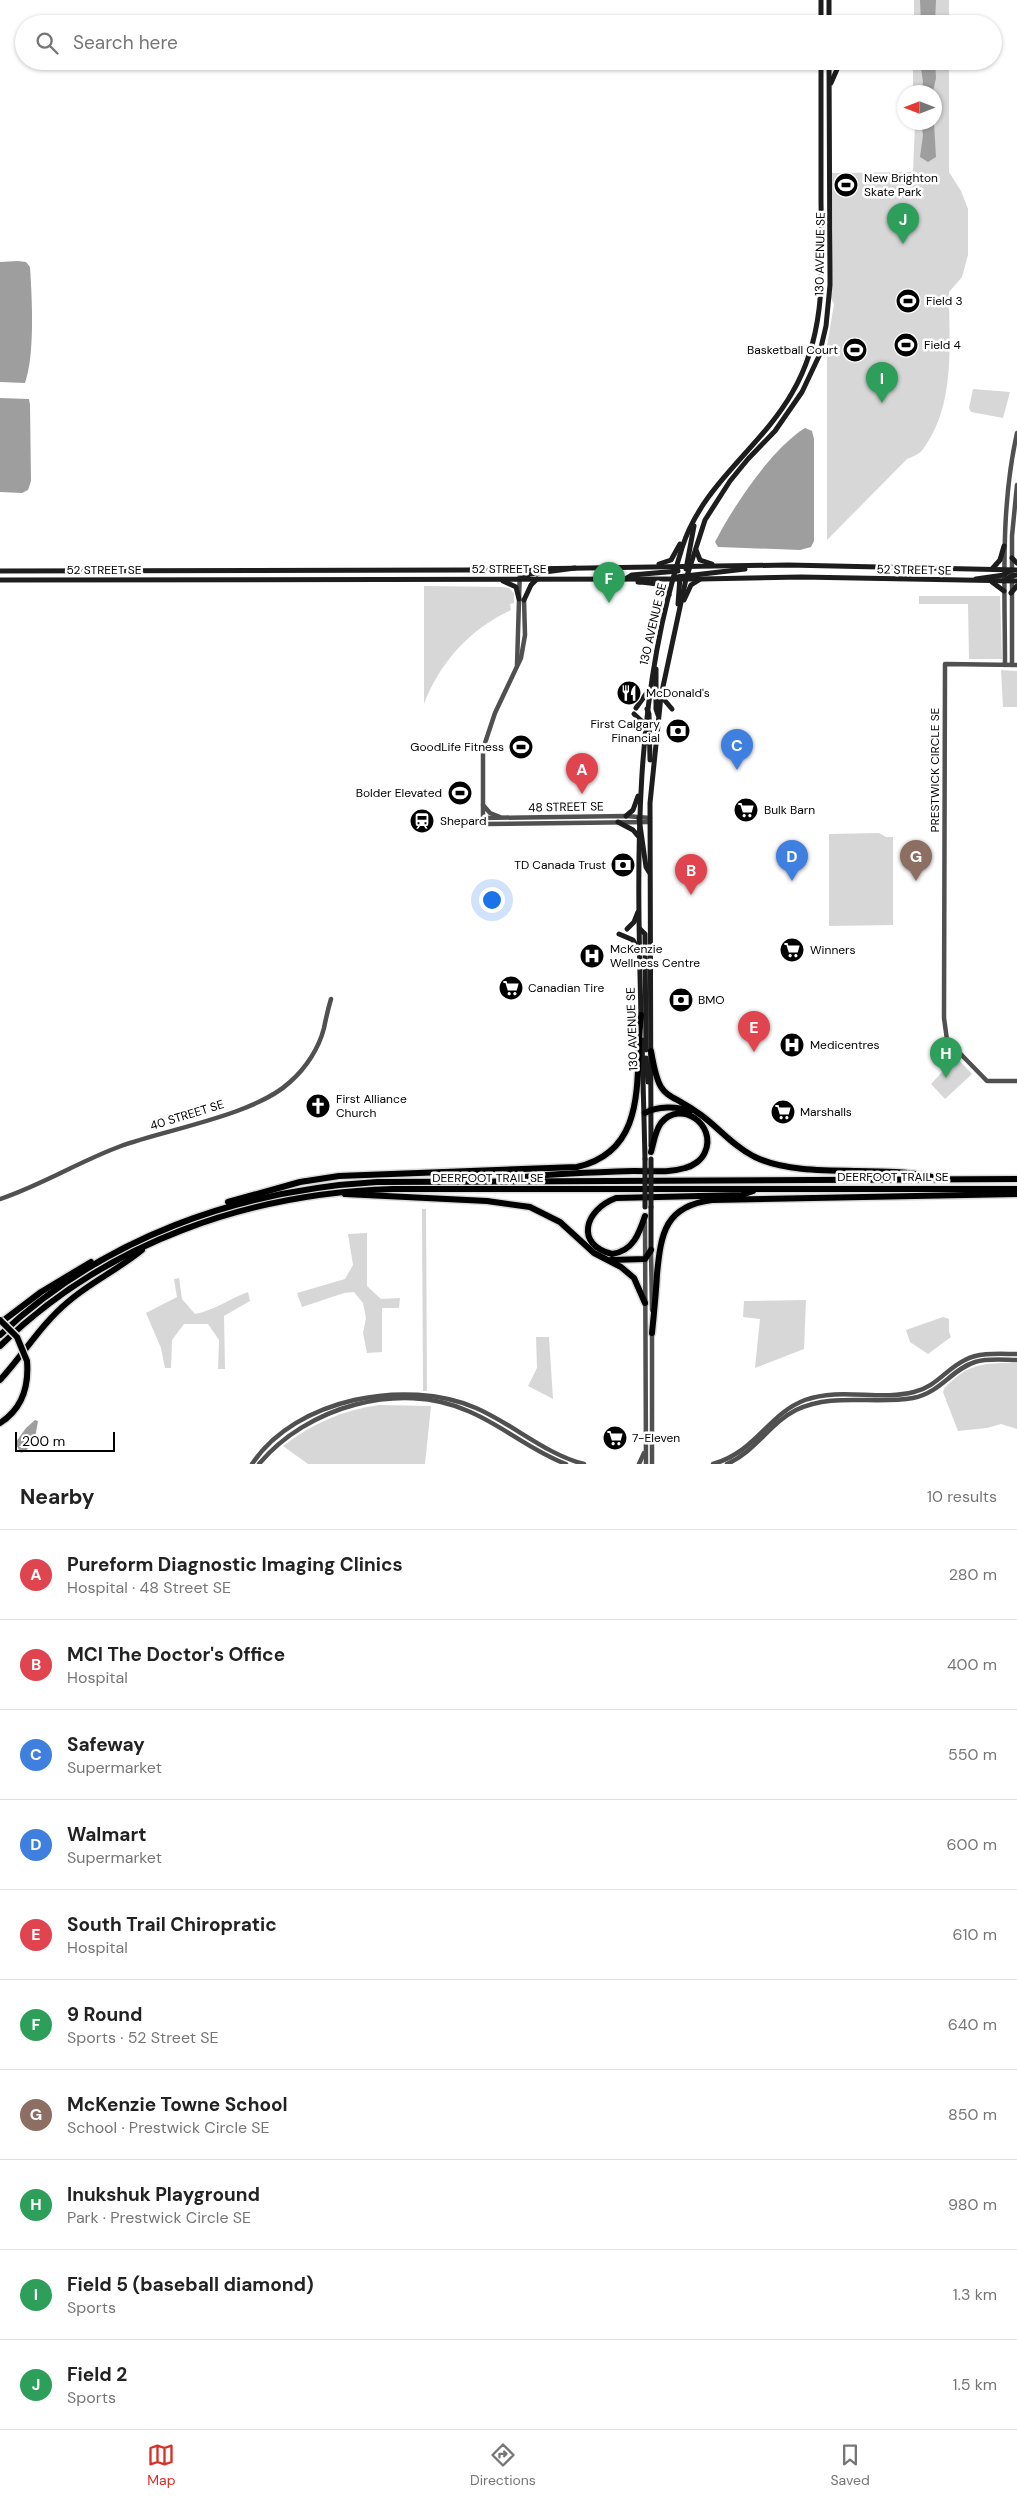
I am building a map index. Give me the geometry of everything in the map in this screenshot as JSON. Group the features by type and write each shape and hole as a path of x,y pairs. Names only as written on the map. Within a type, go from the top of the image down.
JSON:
{"highway":[{"path":"198,1216 240,1197 300,1182 339,1176 543,1169 591,1164 604,1157 616,1147 631,1121 637,1089 641,1015"},
{"path":"651,1051 661,1089 671,1098 700,1114 744,1150 772,1164 801,1168 910,1172 943,1180"},
{"path":"648,1112 684,1108 700,1114"},
{"path":"493,1181 555,1174 664,1172 686,1168 699,1161 705,1152 706,1131 700,1122 692,1116 682,1114 672,1116 661,1124 651,1152"},
{"name":"DEERFOOT TRAIL SE","path":"0,1335 56,1290 124,1248 198,1216 276,1194 323,1186 377,1182 1017,1180"},
{"name":"DEERFOOT TRAIL SE","path":"0,1346 67,1291 112,1263 150,1244 201,1222 243,1209 331,1193 402,1189 1017,1189"},
{"path":"645,1216 638,1235 627,1249 612,1254 601,1250 592,1241 589,1229 590,1218 599,1206 616,1198 742,1195 757,1189"},
{"path":"331,1193 368,1197 459,1199 520,1204 541,1211 560,1222 602,1258 621,1267 634,1278 645,1303"},
{"path":"652,1333 663,1233 670,1219 688,1205 712,1200 1017,1194"},
{"path":"0,1380 45,1324 59,1310 98,1279 132,1259 150,1244"},
{"path":"0,1423 14,1411 23,1396 27,1382 27,1362 17,1337 0,1321 63,1278 93,1261 124,1248"},
{"path":"602,1258 624,1261 645,1259 652,1250"}],"main road":[{"path":"829,0 829,15"},
{"path":"821,1 822,15"},
{"name":"130 AVENUE SE","path":"652,1250 648,1207 648,1112 651,1095 650,820 652,769 661,696 678,615 684,542 694,520 708,497 725,474 779,414 792,394 808,362 818,326 822,294 821,70"},
{"path":"821,84 827,70"},
{"name":"130 AVENUE SE","path":"648,1159 651,1152 641,1015 638,836 640,820 639,794 649,689 669,594 682,573 705,520 730,481 775,431 802,392 819,356 828,313 830,256 829,70"},
{"path":"829,91 837,70"},
{"path":"818,326 828,313 824,305 825,272 822,254"},
{"path":"642,567 671,560 698,509 708,497"},
{"path":"682,573 694,520"},
{"path":"696,544 699,558 718,566"},
{"path":"992,569 1000,560 1004,546"},
{"path":"1012,558 1017,563"},
{"name":"52 STREET SE","path":"0,580 633,579 718,566 992,569 1004,575"},
{"path":"626,579 632,575 682,573 755,566"},
{"path":"520,579 530,574 570,571 578,567"},
{"name":"52 STREET SE","path":"0,570 642,567 682,573 701,579 801,577 989,581 1004,575 1014,575"},
{"path":"968,580 1014,575"},
{"path":"497,579 516,587 522,600"},
{"path":"522,600 537,579"},
{"path":"633,579 637,582 659,585 667,590 669,594"},
{"path":"678,615 689,588 701,579"},
{"path":"989,581 998,584 1004,591"},
{"path":"1011,593 1017,586"},
{"path":"654,662 656,713 659,715"},
{"path":"645,724 635,711 649,689"},
{"path":"661,696 672,709"},
{"path":"646,709 649,714 652,769"},
{"path":"626,816 632,810 639,794"},
{"path":"640,820 646,867 650,873"},
{"path":"618,822 633,830 638,836"},
{"path":"627,929 634,922 639,909"},
{"path":"640,929 645,934 646,1049 651,1095"},
{"path":"619,934 633,940 640,953"},
{"name":"130 AVENUE SE","path":"645,1216 648,1207"}],"street":[{"path":"1005,665 1004,546 1008,486 1017,433"},
{"path":"1014,664 1011,593 1014,575 1012,558 1017,485"},
{"path":"483,821 483,755 488,730 517,666 522,600 520,568"},
{"name":"PRESTWICK CIRCLE SE","path":"1014,664 945,664 944,1018 947,1040 987,1081 1017,1081"},
{"path":"483,805 490,813 504,818"},
{"name":"48 STREET SE","path":"483,821 504,818 626,816 640,820"},
{"name":"48 STREET SE","path":"483,821 569,824 650,820"},
{"name":"40 STREET SE","path":"0,1199 27,1190 121,1146 248,1106 277,1092 290,1082 309,1060 324,1030 332,999"},
{"name":"130 AVENUE SE","path":"645,1216 646,1464"},
{"name":"130 AVENUE SE","path":"652,1250 652,1464"},
{"path":"713,1464 739,1453 750,1445 774,1420 805,1400 844,1394 913,1392 933,1384 956,1366 973,1356 1017,1354"},
{"path":"727,1464 751,1451 787,1416 812,1404 845,1399 913,1398 936,1389 960,1370 975,1362 1017,1360"},
{"path":"252,1464 258,1454 282,1433 309,1416 340,1404 388,1395 428,1395 454,1400 505,1423 563,1456 584,1464"},
{"path":"260,1464 295,1431 322,1416 372,1401 398,1399 436,1401 461,1408 566,1464"},
{"path":"639,1464 646,1447"}],"shaded area":[{"path":"914,0 949,0 949,15 914,15"},
{"path":"920,0 936,0 935,15 921,15"},
{"path":"913,70 949,70 949,172 961,191 968,209 968,255 962,277 949,292 948,373 941,413 934,432 922,451 907,459 827,540 827,346 834,304 831,298 832,173 913,172 915,130 942,130 942,85 913,85"},
{"path":"921,70 936,70 934,85 922,85"},
{"path":"922,130 934,130 936,157 928,162 920,157"},
{"path":"0,262 26,262 30,267 32,342 28,371 25,383 0,382"},
{"path":"973,389 1010,392 1003,418 971,412 969,408"},
{"path":"0,398 29,399 31,481 28,490 22,493 0,492"},
{"path":"805,428 812,431 814,439 814,541 811,547 800,550 718,547 715,542 742,496 766,464 792,437"},
{"path":"424,586 509,588 514,593 514,603 510,604 511,610 482,627 458,648 439,674 424,704"},
{"path":"919,596 1000,596 1002,659 969,659 968,604 919,604"},
{"path":"1001,670 1017,671 1017,707 1003,707"},
{"path":"879,833 886,837 893,837 893,925 829,926 829,834"},
{"path":"956,1057 972,1074 945,1099 931,1084"},
{"path":"422,1209 426,1209 427,1391 423,1391"},
{"path":"367,1233 367,1286 381,1299 400,1298 399,1308 382,1308 382,1352 367,1353 363,1333 366,1318 363,1303 354,1292 344,1293 302,1307 297,1293 345,1279 353,1265 348,1234"},
{"path":"179,1278 182,1299 195,1314 209,1310 248,1292 250,1301 224,1316 225,1369 218,1369 219,1340 208,1324 184,1324 172,1340 171,1368 165,1368 161,1348 146,1313 177,1297 174,1279"},
{"path":"806,1300 804,1349 755,1368 760,1319 743,1317 744,1301"},
{"path":"943,1317 949,1319 951,1337 928,1354 910,1342 906,1330"},
{"path":"536,1337 549,1337 553,1399 528,1386 537,1368"},
{"path":"1017,1363 1017,1429 1001,1424 987,1428 958,1431 943,1392 946,1387 960,1374 975,1367"},
{"path":"379,1405 431,1406 425,1464 308,1464 283,1446 305,1431 328,1419 353,1410"},
{"path":"35,1420 38,1421 35,1438 26,1451 21,1453 15,1443 26,1428"}],"place":[{"name":"New Brighton Skate Park","path":"846,185"},
{"name":"Field 2","path":"903,244"},
{"name":"Field 3","path":"908,301"},
{"name":"Field 4","path":"906,345"},
{"name":"Basketball Court","path":"855,350"},
{"name":"Field 5 (baseball diamond)","path":"882,403"},
{"name":"9 Round","path":"609,603"},
{"name":"McDonald's","path":"629,693"},
{"name":"First Calgary Financial","path":"678,731"},
{"name":"GoodLife Fitness","path":"521,747"},
{"name":"Safeway","path":"737,770"},
{"name":"Bolder Elevated","path":"460,793"},
{"name":"Pureform Diagnostic Imaging Clinics","path":"582,794"},
{"name":"Bulk Barn","path":"746,810"},
{"name":"Shepard","path":"422,821"},
{"name":"TD Canada Trust","path":"623,865"},
{"name":"Walmart","path":"792,881"},
{"name":"McKenzie Towne School","path":"916,881"},
{"name":"MCI The Doctor's Office","path":"691,895"},
{"name":"Winners","path":"792,950"},
{"name":"McKenzie Wellness Centre","path":"592,956"},
{"name":"Canadian Tire","path":"511,988"},
{"name":"BMO","path":"681,1000"},
{"name":"Medicentres","path":"792,1045"},
{"name":"South Trail Chiropratic","path":"754,1052"},
{"name":"Inukshuk Playground","path":"946,1078"},
{"name":"First Alliance Church","path":"318,1106"},
{"name":"Marshalls","path":"783,1112"},
{"name":"7-Eleven","path":"615,1438"}]}
